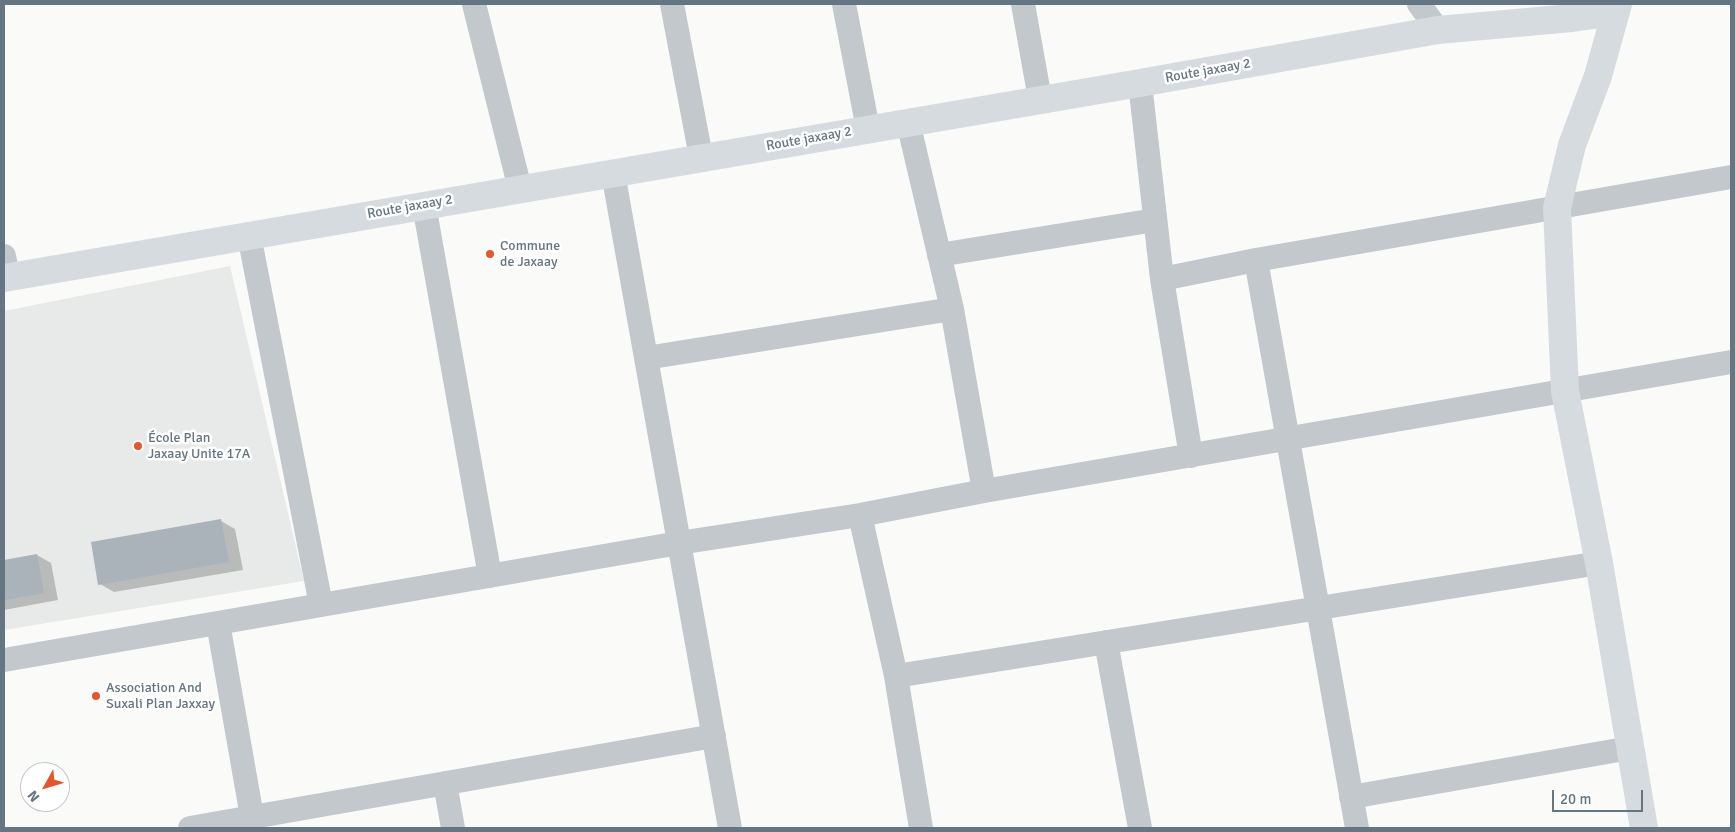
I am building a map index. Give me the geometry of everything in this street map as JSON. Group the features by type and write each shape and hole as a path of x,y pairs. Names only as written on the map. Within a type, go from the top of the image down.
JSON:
{"street":[{"path":"474,4 520,188"},
{"path":"672,4 701,157"},
{"path":"844,4 868,129"},
{"path":"1023,4 1040,99"},
{"path":"1419,4 1438,30"},
{"path":"1532,22 1552,4"},
{"path":"1617,8 1598,76 1572,145 1557,208 1565,390 1599,563 1644,828"},
{"name":"Route jaxaay 2","path":"5,270 249,235 1140,83 1438,30 1572,18 1617,8"},
{"path":"1140,83 1162,279 1191,456"},
{"path":"908,122 952,309 984,491"},
{"path":"613,173 730,828"},
{"path":"1162,279 1256,260 1731,177"},
{"path":"424,205 490,576"},
{"path":"939,255 1155,220"},
{"path":"249,235 321,605"},
{"path":"1256,260 1357,828"},
{"path":"646,358 952,309"},
{"path":"4,660 679,543 860,515 984,491 1731,362"},
{"path":"860,515 896,676 921,828"},
{"path":"896,676 1599,563"},
{"path":"218,623 253,823"},
{"path":"1106,642 1140,828"},
{"path":"190,828 253,823 445,783 714,736"},
{"path":"1351,797 1630,748"},
{"path":"445,783 453,828"}],"shaded area":[{"name":"École Plan Jaxaay Unite 17A","path":"230,266 304,581 4,630 4,311"}],"building":[{"path":"221,519 229,562 98,585 91,542"},
{"path":"37,554 44,593 4,600 4,560"}],"place":[{"name":"Commune de Jaxaay","path":"490,254"},
{"name":"École Plan Jaxaay Unite 17A","path":"138,446"},
{"name":"Association And Suxali Plan Jaxxay","path":"96,696"}]}
